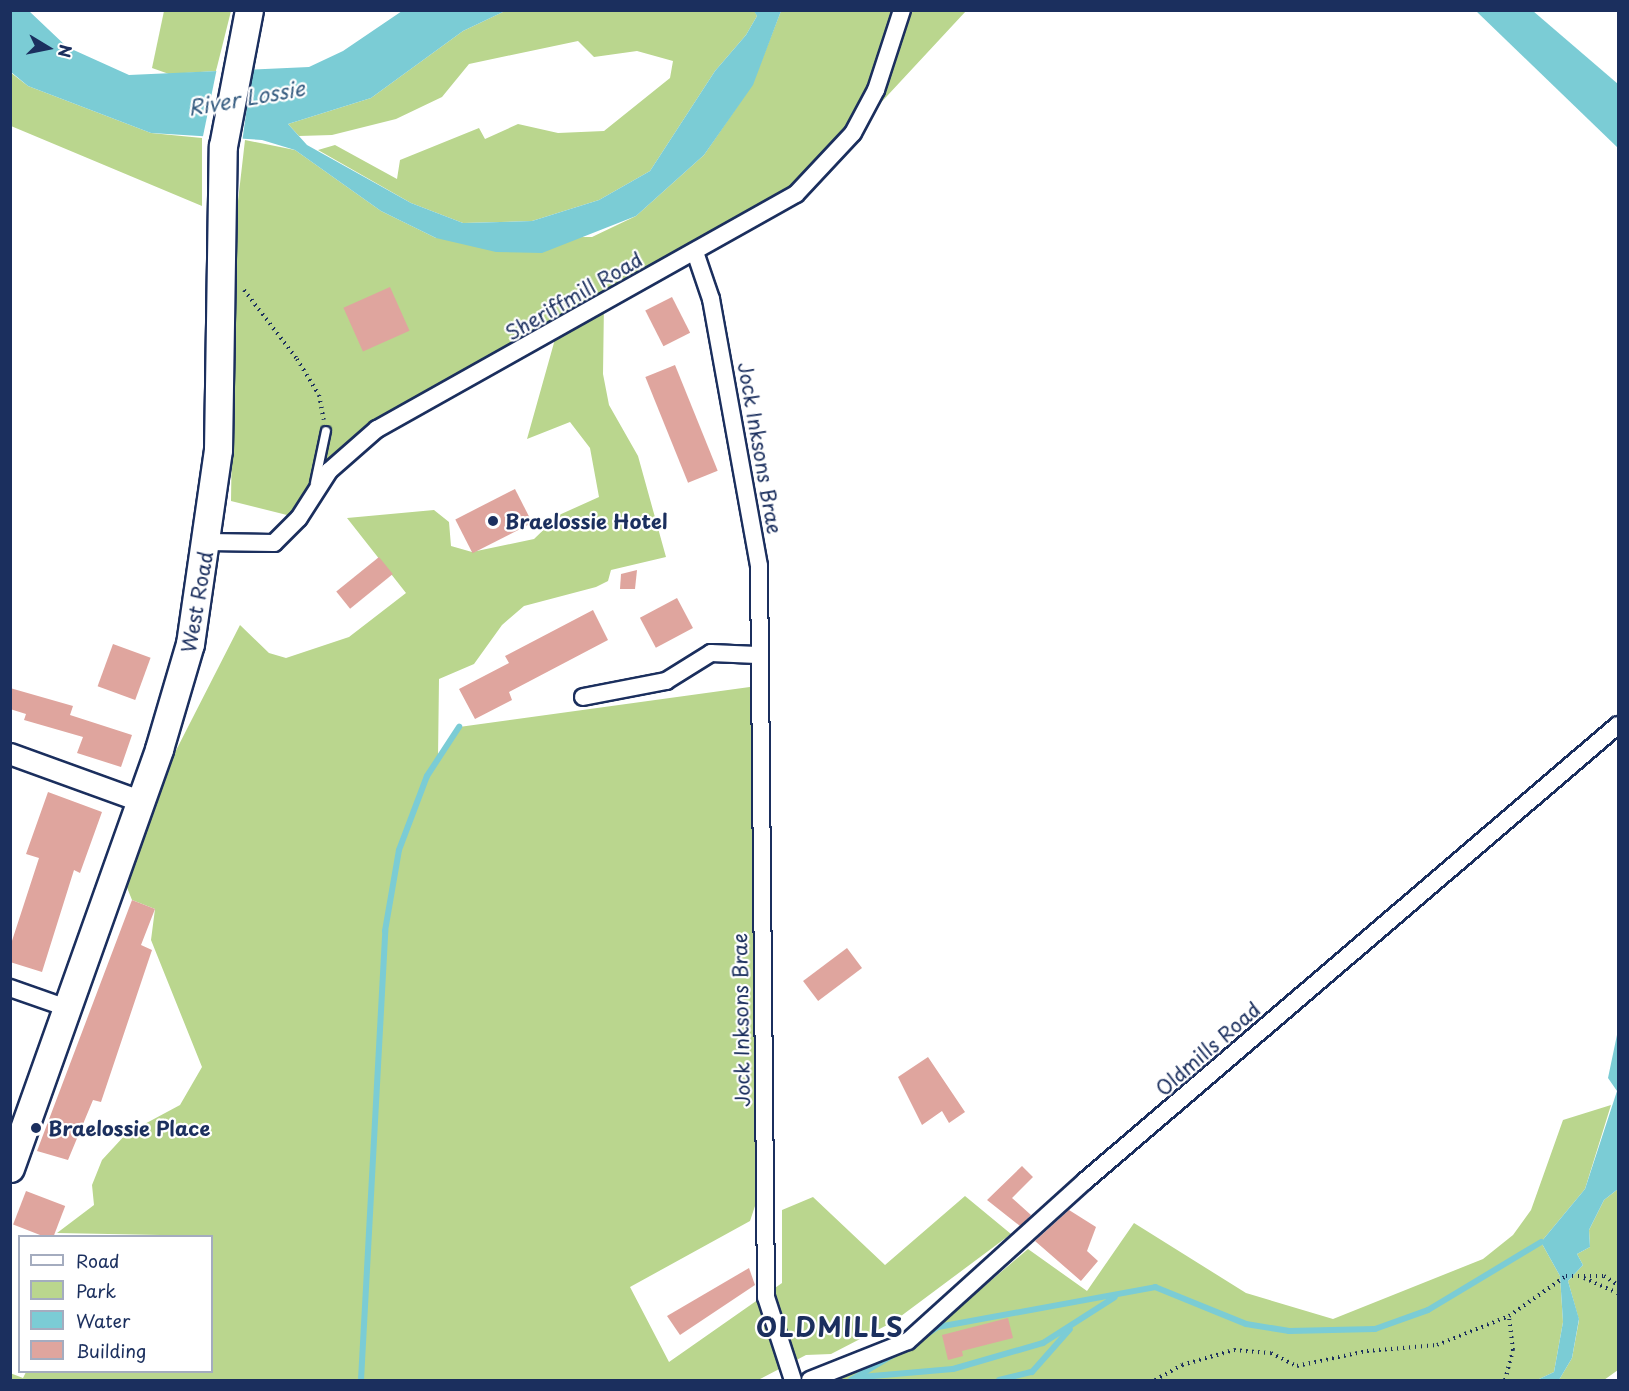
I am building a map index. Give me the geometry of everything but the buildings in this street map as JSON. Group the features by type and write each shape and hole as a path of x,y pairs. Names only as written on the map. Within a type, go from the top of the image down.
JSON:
{"highway":[{"name":"West Road","path":"10,1168 140,801 190,644 208,542 218,450 223,146 249,10"}],"street":[{"name":"Sheriffmill Road","path":"208,542 274,543 309,502 329,471 377,429 796,194 853,133 876,90 902,10"},
{"name":"Jock Inksons Brae","path":"695,252 711,299 751,507 759,566 757,655 766,1297 794,1380"},
{"path":"583,697 666,681 711,653 757,655"},
{"name":"Oldmills Road","path":"810,1380 908,1341 1085,1181 1618,725"},
{"path":"10,754 140,801"},
{"path":"10,988 66,1008"}],"lane":[{"path":"309,502 326,431"}],"path":[{"path":"243,290 319,395 326,431"},
{"path":"1155,1380 1182,1365 1234,1350 1271,1353 1296,1366 1367,1351 1437,1345 1509,1316 1566,1276 1581,1278 1604,1276 1618,1286"},
{"path":"1581,1278 1618,1293"},
{"path":"1505,1380 1513,1350 1509,1316"}],"green space":[{"path":"754,10 757,16 746,35 715,71 650,171 599,200 532,221 463,223 411,203 318,150 335,145 397,179 400,160 479,128 485,139 518,124 558,133 604,131 670,78 673,61 637,51 594,57 578,41 469,64 442,97 396,119 332,135 299,136 288,124 371,98 463,31 505,11"},
{"path":"164,11 231,11 216,71 169,74 152,68"},
{"path":"781,11 966,11 796,194 604,303 603,374 609,405 638,456 666,557 611,570 608,581 596,587 524,606 502,625 474,664 439,679 438,758 459,727 757,686 764,1179 750,1221 630,1287 669,1362 782,1283 782,1210 813,1197 885,1265 965,1196 1011,1234 893,1322 831,1354 806,1355 758,1380 11,1380 10,1373 23,1378 26,1373 213,1373 213,1235 57,1233 94,1205 92,1185 102,1160 126,1134 180,1105 202,1067 151,940 155,909 132,900 126,885 165,772 240,625 269,653 286,658 349,637 406,593 347,518 434,510 449,522 451,546 472,552 534,539 559,515 599,497 590,448 570,422 527,439 557,332 377,429 299,518 231,501 235,227 245,140 295,150 381,211 436,238 592,237 636,216 704,155 752,85"},
{"path":"10,72 28,86 151,133 202,138 202,206 11,126"},
{"path":"1611,1105 1585,1189 1541,1242 1560,1276 1563,1322 1554,1372 1537,1380 829,1380 947,1318 1028,1249 1087,1291 1134,1223 1246,1293 1333,1319 1483,1259 1513,1235 1531,1210 1563,1120"},
{"path":"1618,1189 1618,1370 1604,1380 1559,1380 1572,1358 1579,1320 1568,1281 1583,1265 1577,1254 1590,1247 1589,1230 1604,1200"}],"water":[{"name":"River Lossie","path":"10,11 29,11 67,47 129,75 309,67 343,51 402,11 505,11 463,31 371,98 288,124 307,145 411,203 463,223 532,221 599,200 650,171 715,71 746,35 757,16 754,11 781,11 753,85 704,155 636,216 542,253 496,252 436,238 381,211 295,150 262,140 151,133 28,86 11,72"},
{"path":"1476,11 1533,11 1618,84 1618,148"},
{"path":"1618,1030 1618,1189 1604,1200 1589,1230 1590,1247 1577,1254 1583,1265 1568,1281 1579,1319 1572,1358 1559,1380 1537,1380 1554,1372 1563,1322 1560,1276 1541,1242 1585,1189 1617,1091 1608,1078"}],"pier":[{"path":"253,63 242,143 202,141 217,68"}],"waterway":[{"path":"361,1380 385,931 399,850 427,776 459,727"},
{"path":"924,1336 938,1327 1155,1287 1246,1324 1289,1331 1375,1329 1428,1310 1541,1242"},
{"path":"861,1377 953,1369 1043,1343 1115,1297"},
{"path":"999,1380 1032,1372 1070,1329"},
{"path":"851,1380 898,1352"}],"place":[{"name":"Braelossie Hotel","path":"493,521"},
{"name":"Braelossie Place","path":"36,1128"}],"district":[{"name":"OLDMILLS","path":"830,1327"}]}
